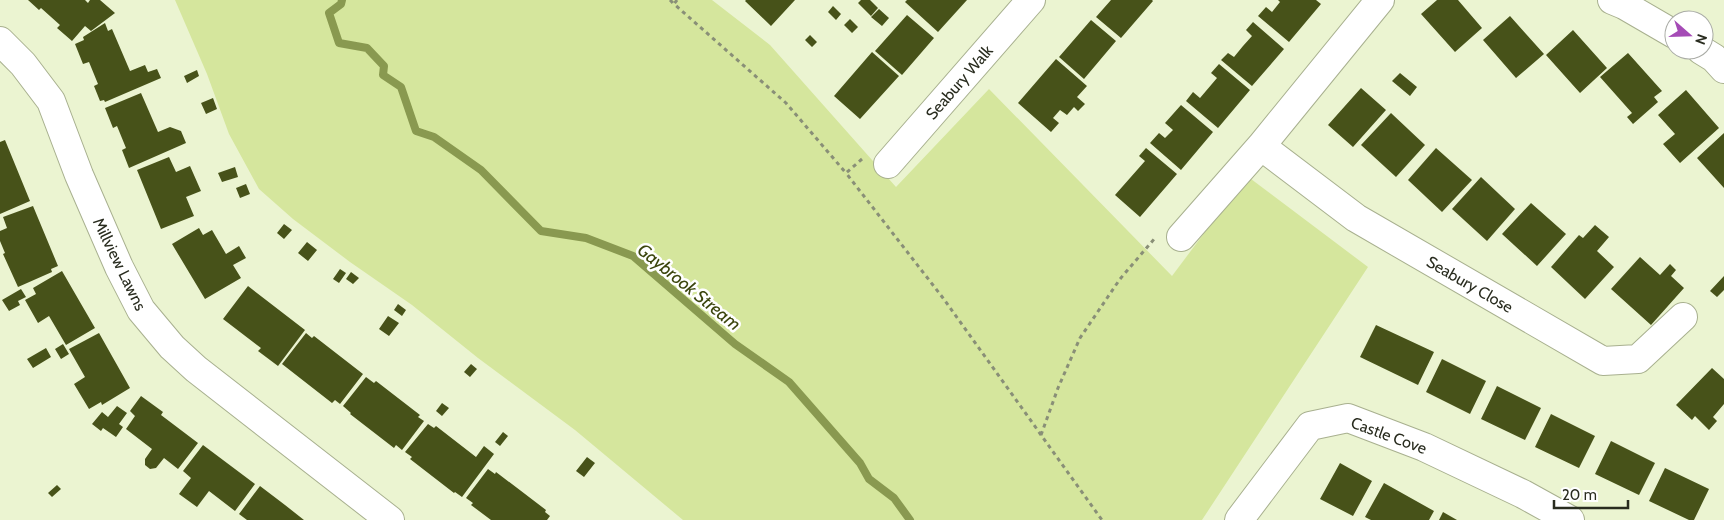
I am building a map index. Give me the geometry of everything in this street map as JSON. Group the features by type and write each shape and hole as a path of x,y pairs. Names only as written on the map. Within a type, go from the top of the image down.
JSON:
{"street":[{"name":"Seabury Walk","path":"888,164 1031,0"},
{"path":"1181,237 1261,146 1380,0"},
{"path":"1612,0 1664,28"},
{"name":"Millview Lawns","path":"0,41 23,64 51,101 79,175 140,310 172,347 196,368 390,520"},
{"path":"1714,58 1724,68"},
{"name":"Seabury Close","path":"1261,146 1356,218 1602,362 1638,359 1683,317"},
{"name":"Castle Cove","path":"1239,520 1310,426 1348,418 1424,447 1523,494 1570,520"}],"path":[{"path":"670,0 786,103 846,173 943,298 1102,520"},
{"path":"674,4 677,0"},
{"path":"846,173 869,154 888,164"},
{"path":"1041,435 1058,388 1080,338 1120,279 1158,234 1181,237"}],"green space":[{"path":"175,0 712,0 770,45 896,187 989,89 1172,276 1247,176 1368,267 1202,520 683,520 575,430 478,358 412,305 293,219 259,189 229,134 207,74"}],"building":[{"path":"28,0 85,0 88,3 90,0 100,0 115,13 91,31 85,26 72,41 57,28 60,25 41,8 39,10"},
{"path":"746,0 795,0 771,26"},
{"path":"861,0 870,0 878,8 871,16 858,3"},
{"path":"907,0 967,0 938,32 905,2"},
{"path":"1111,0 1153,1 1121,38 1096,17"},
{"path":"1278,0 1316,0 1321,4 1289,42 1258,16 1266,7 1272,12 1280,2"},
{"path":"1437,0 1458,0 1482,28 1455,52 1421,14"},
{"path":"833,6 841,14 836,20 828,12"},
{"path":"879,9 889,18 882,26 871,17"},
{"path":"907,15 934,38 902,75 875,51"},
{"path":"1510,16 1544,54 1516,78 1483,40"},
{"path":"850,19 858,27 852,33 844,25"},
{"path":"1091,20 1116,41 1084,79 1059,57"},
{"path":"1253,22 1284,49 1252,86 1221,60 1228,53 1234,57 1252,36 1246,30"},
{"path":"105,23 108,31 112,29 130,71 145,65 148,72 157,69 161,78 105,102 104,100 100,101 94,86 98,84 89,62 83,64 75,44 84,40 83,37"},
{"path":"1573,30 1607,68 1580,93 1546,55"},
{"path":"810,35 817,42 812,47 805,40"},
{"path":"872,52 899,76 860,119 834,96"},
{"path":"1628,53 1662,91 1654,97 1658,102 1633,124 1627,117 1632,113 1600,77"},
{"path":"1056,59 1087,86 1077,97 1085,104 1078,111 1074,107 1067,115 1060,110 1053,118 1059,123 1051,132 1018,103"},
{"path":"1219,64 1250,90 1218,128 1186,101 1193,92 1200,98 1217,78 1211,73"},
{"path":"197,70 199,76 187,83 184,76"},
{"path":"1400,73 1417,87 1410,96 1392,81"},
{"path":"1361,88 1386,110 1353,147 1328,125"},
{"path":"1686,90 1719,128 1680,163 1663,144 1675,134 1658,115"},
{"path":"141,93 158,132 170,127 181,131 186,143 129,168 122,150 126,148 117,126 113,128 105,108"},
{"path":"213,98 217,109 206,114 201,103"},
{"path":"1181,105 1213,132 1181,170 1150,143 1159,133 1165,138 1173,130 1165,123"},
{"path":"1391,113 1425,145 1396,177 1361,145"},
{"path":"1724,133 1724,188 1697,158"},
{"path":"5,140 30,201 0,214 0,142"},
{"path":"1146,148 1177,174 1140,217 1115,195 1145,161 1139,156"},
{"path":"1436,148 1472,180 1442,212 1408,180"},
{"path":"169,157 176,172 190,166 201,191 186,197 194,216 161,229 137,170"},
{"path":"235,167 238,177 222,182 218,173"},
{"path":"1481,177 1515,209 1487,241 1452,209"},
{"path":"246,184 250,194 240,198 236,188"},
{"path":"1531,203 1566,234 1537,266 1502,234"},
{"path":"33,206 58,266 51,269 52,272 18,287 3,254 5,253 0,241 0,231 7,228 3,217"},
{"path":"284,224 292,230 284,239 277,233"},
{"path":"1595,225 1609,237 1597,251 1614,267 1585,299 1551,267 1579,235 1583,238"},
{"path":"199,228 203,235 212,230 226,254 239,246 246,258 233,265 241,278 205,299 172,244"},
{"path":"307,242 317,250 308,261 298,253"},
{"path":"1640,257 1660,275 1670,264 1676,270 1671,276 1684,288 1651,325 1611,289"},
{"path":"340,269 346,273 339,283 333,279"},
{"path":"62,271 95,328 66,345 49,316 38,323 25,300 36,294 33,288"},
{"path":"351,272 359,278 353,284 346,279"},
{"path":"1724,276 1724,290 1717,297 1710,291"},
{"path":"248,286 305,330 278,366 258,351 261,348 223,319"},
{"path":"21,289 26,297 18,301 20,305 9,311 2,300"},
{"path":"398,304 406,310 402,316 394,310"},
{"path":"388,316 399,323 389,336 379,329"},
{"path":"1376,325 1434,352 1418,385 1360,357"},
{"path":"99,333 130,388 102,405 101,402 89,409 74,384 85,377 69,349"},
{"path":"306,333 312,338 314,336 363,374 340,404 335,400 332,403 282,364"},
{"path":"63,344 69,354 61,359 55,349"},
{"path":"46,348 51,357 33,368 27,359"},
{"path":"1442,359 1486,381 1470,414 1426,392"},
{"path":"471,364 477,369 470,377 464,372"},
{"path":"1712,368 1724,379 1724,404 1713,417 1717,421 1709,430 1695,416 1692,420 1676,405"},
{"path":"366,377 374,383 376,381 420,415 418,417 424,421 402,450 396,445 394,448 350,414 343,406"},
{"path":"1497,386 1541,408 1525,440 1481,419"},
{"path":"141,396 163,412 161,415 198,443 178,469 164,458 156,468 150,469 145,465 145,459 152,449 126,429 135,416 130,411"},
{"path":"442,403 449,408 442,416 436,411"},
{"path":"117,406 127,413 119,424 123,427 116,437 103,428 101,431 92,424 102,412 108,417"},
{"path":"1551,414 1595,436 1579,468 1535,447"},
{"path":"428,424 434,428 436,426 476,457 484,446 494,454 462,497 410,459 412,457 405,452"},
{"path":"503,432 508,436 500,446 495,442"},
{"path":"1611,441 1655,463 1639,495 1595,474"},
{"path":"203,445 255,484 235,511 209,491 197,507 179,494 191,478 183,471"},
{"path":"587,457 595,463 584,477 576,471"},
{"path":"1340,463 1372,481 1353,516 1320,499"},
{"path":"1665,468 1709,489 1694,520 1689,520 1649,501"},
{"path":"488,469 495,474 496,472 546,510 545,512 550,516 547,520 491,520 471,505 473,503 466,498"},
{"path":"1384,483 1434,511 1429,520 1371,520 1365,517"},
{"path":"57,485 61,489 52,497 48,493"},
{"path":"260,486 304,520 247,520 239,514"},
{"path":"1443,512 1457,520 1439,520"}],"waterway":[{"name":"Gaybrook Stream","path":"342,0 341,4 329,13 339,43 367,48 384,66 383,75 401,87 416,131 434,137 481,170 541,231 586,238 633,256 735,344 789,382 860,463 869,479 894,498 910,520"}]}
